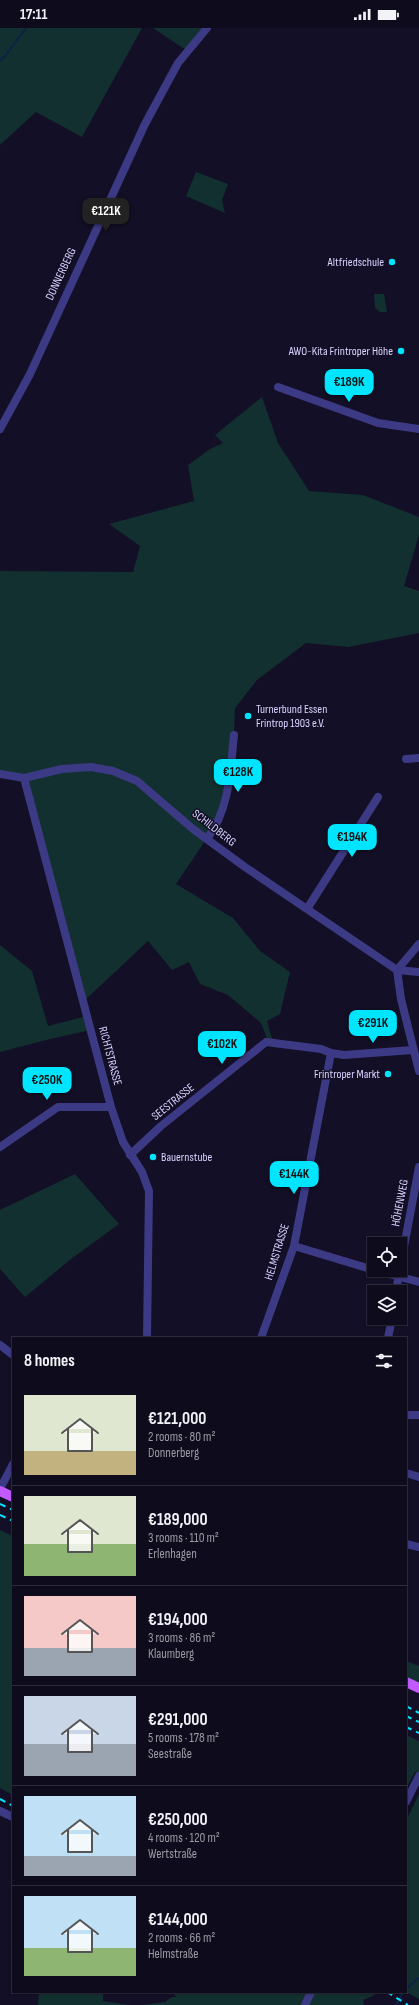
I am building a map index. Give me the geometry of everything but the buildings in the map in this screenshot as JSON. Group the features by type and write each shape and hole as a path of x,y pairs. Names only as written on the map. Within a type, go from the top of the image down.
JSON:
{"main road":[{"path":"0,1490 12,1497"},
{"path":"407,1682 419,1688"}],"street":[{"name":"DONNERBERG","path":"0,429 30,374 152,112 178,64 207,28"},
{"path":"278,388 378,423 419,429"},
{"path":"207,839 214,830 227,797 234,735"},
{"path":"406,759 419,758"},
{"name":"SCHILDBERG","path":"0,774 24,778 76,767 91,767 114,771 125,775 145,786 207,839 397,970"},
{"name":"RICHTSTRASSE","path":"24,778 117,1128 130,1155 142,1172 149,1191 147,1337"},
{"path":"307,909 378,797"},
{"path":"419,944 397,970 401,999 416,1053 419,1071"},
{"path":"397,970 419,972"},
{"name":"SEESTRASSE","path":"130,1155 173,1117 266,1042 321,1048 332,1053 344,1055 416,1053"},
{"name":"HELMSTRASSE","path":"261,1337 294,1246 332,1053"},
{"path":"0,1147 58,1107 111,1107"},
{"name":"HÖHENWEG","path":"406,1237 419,1167"},
{"path":"294,1246 367,1268"},
{"path":"407,1276 419,1282"},
{"path":"388,1337 391,1325"},
{"path":"0,1344 12,1354"},
{"path":"407,1415 419,1415"},
{"path":"0,1490 12,1466"},
{"path":"407,1473 419,1477"},
{"path":"407,1544 419,1547"},
{"path":"407,1800 419,1776"},
{"path":"0,1811 12,1817"},
{"path":"305,2005 311,1993"}],"green space":[{"path":"0,28 142,28 82,137 36,112 0,145"},
{"path":"153,28 206,28 186,50"},
{"path":"196,172 228,184 222,200 225,213 186,196"},
{"path":"374,294 384,294 387,312 380,312 375,308"},
{"path":"262,397 278,443 309,491 363,495 419,517 419,535 404,586 419,591 419,633 348,647 306,643 257,680 235,708 234,733 227,798 205,841 176,884 233,918 260,951 290,972 280,1014 267,1021 272,1039 268,1041 261,1023 228,995 200,984 189,962 172,970 148,941 84,1001 26,774 0,774 0,571 133,572 140,546 109,524 194,501 188,465 210,449 223,443 215,435"},
{"path":"0,945 32,971 48,1026 87,1016 91,1030 0,1052"},
{"path":"75,1174 119,1224 71,1259 25,1297 0,1269 0,1210"},
{"path":"0,1530 12,1536 12,1794 0,1788"},
{"path":"407,1661 419,1666 419,1684 407,1679"},
{"path":"407,1735 419,1741 419,1773 415,1772 407,1787"},
{"path":"419,1794 419,1999 407,1993 407,1819"},
{"path":"39,1993 103,1993 103,2001 130,2005 38,2005"},
{"path":"174,1993 372,1993 375,1995 363,2000 364,2005 142,2005 165,2002 172,1997 176,1997"}],"waterway":[{"path":"0,61 26,28"},
{"path":"407,1988 419,1978"},
{"path":"396,2005 402,1993"}],"railway":[{"path":"0,1504 12,1510"},
{"path":"0,1515 12,1521"},
{"path":"407,1707 419,1713"},
{"path":"407,1716 419,1722"},
{"path":"407,1727 419,1733"},
{"path":"0,1799 12,1805"},
{"path":"389,1993 408,2005"}],"place":[{"name":"Altfriedschule","path":"392,262"},
{"name":"AWO-Kita Frintroper Höhe","path":"401,351"},
{"name":"Turnerbund Essen Frintrop 1903 e.V.","path":"248,716"},
{"name":"Frintroper Markt","path":"388,1074"},
{"name":"Bauernstube","path":"153,1157"}]}
